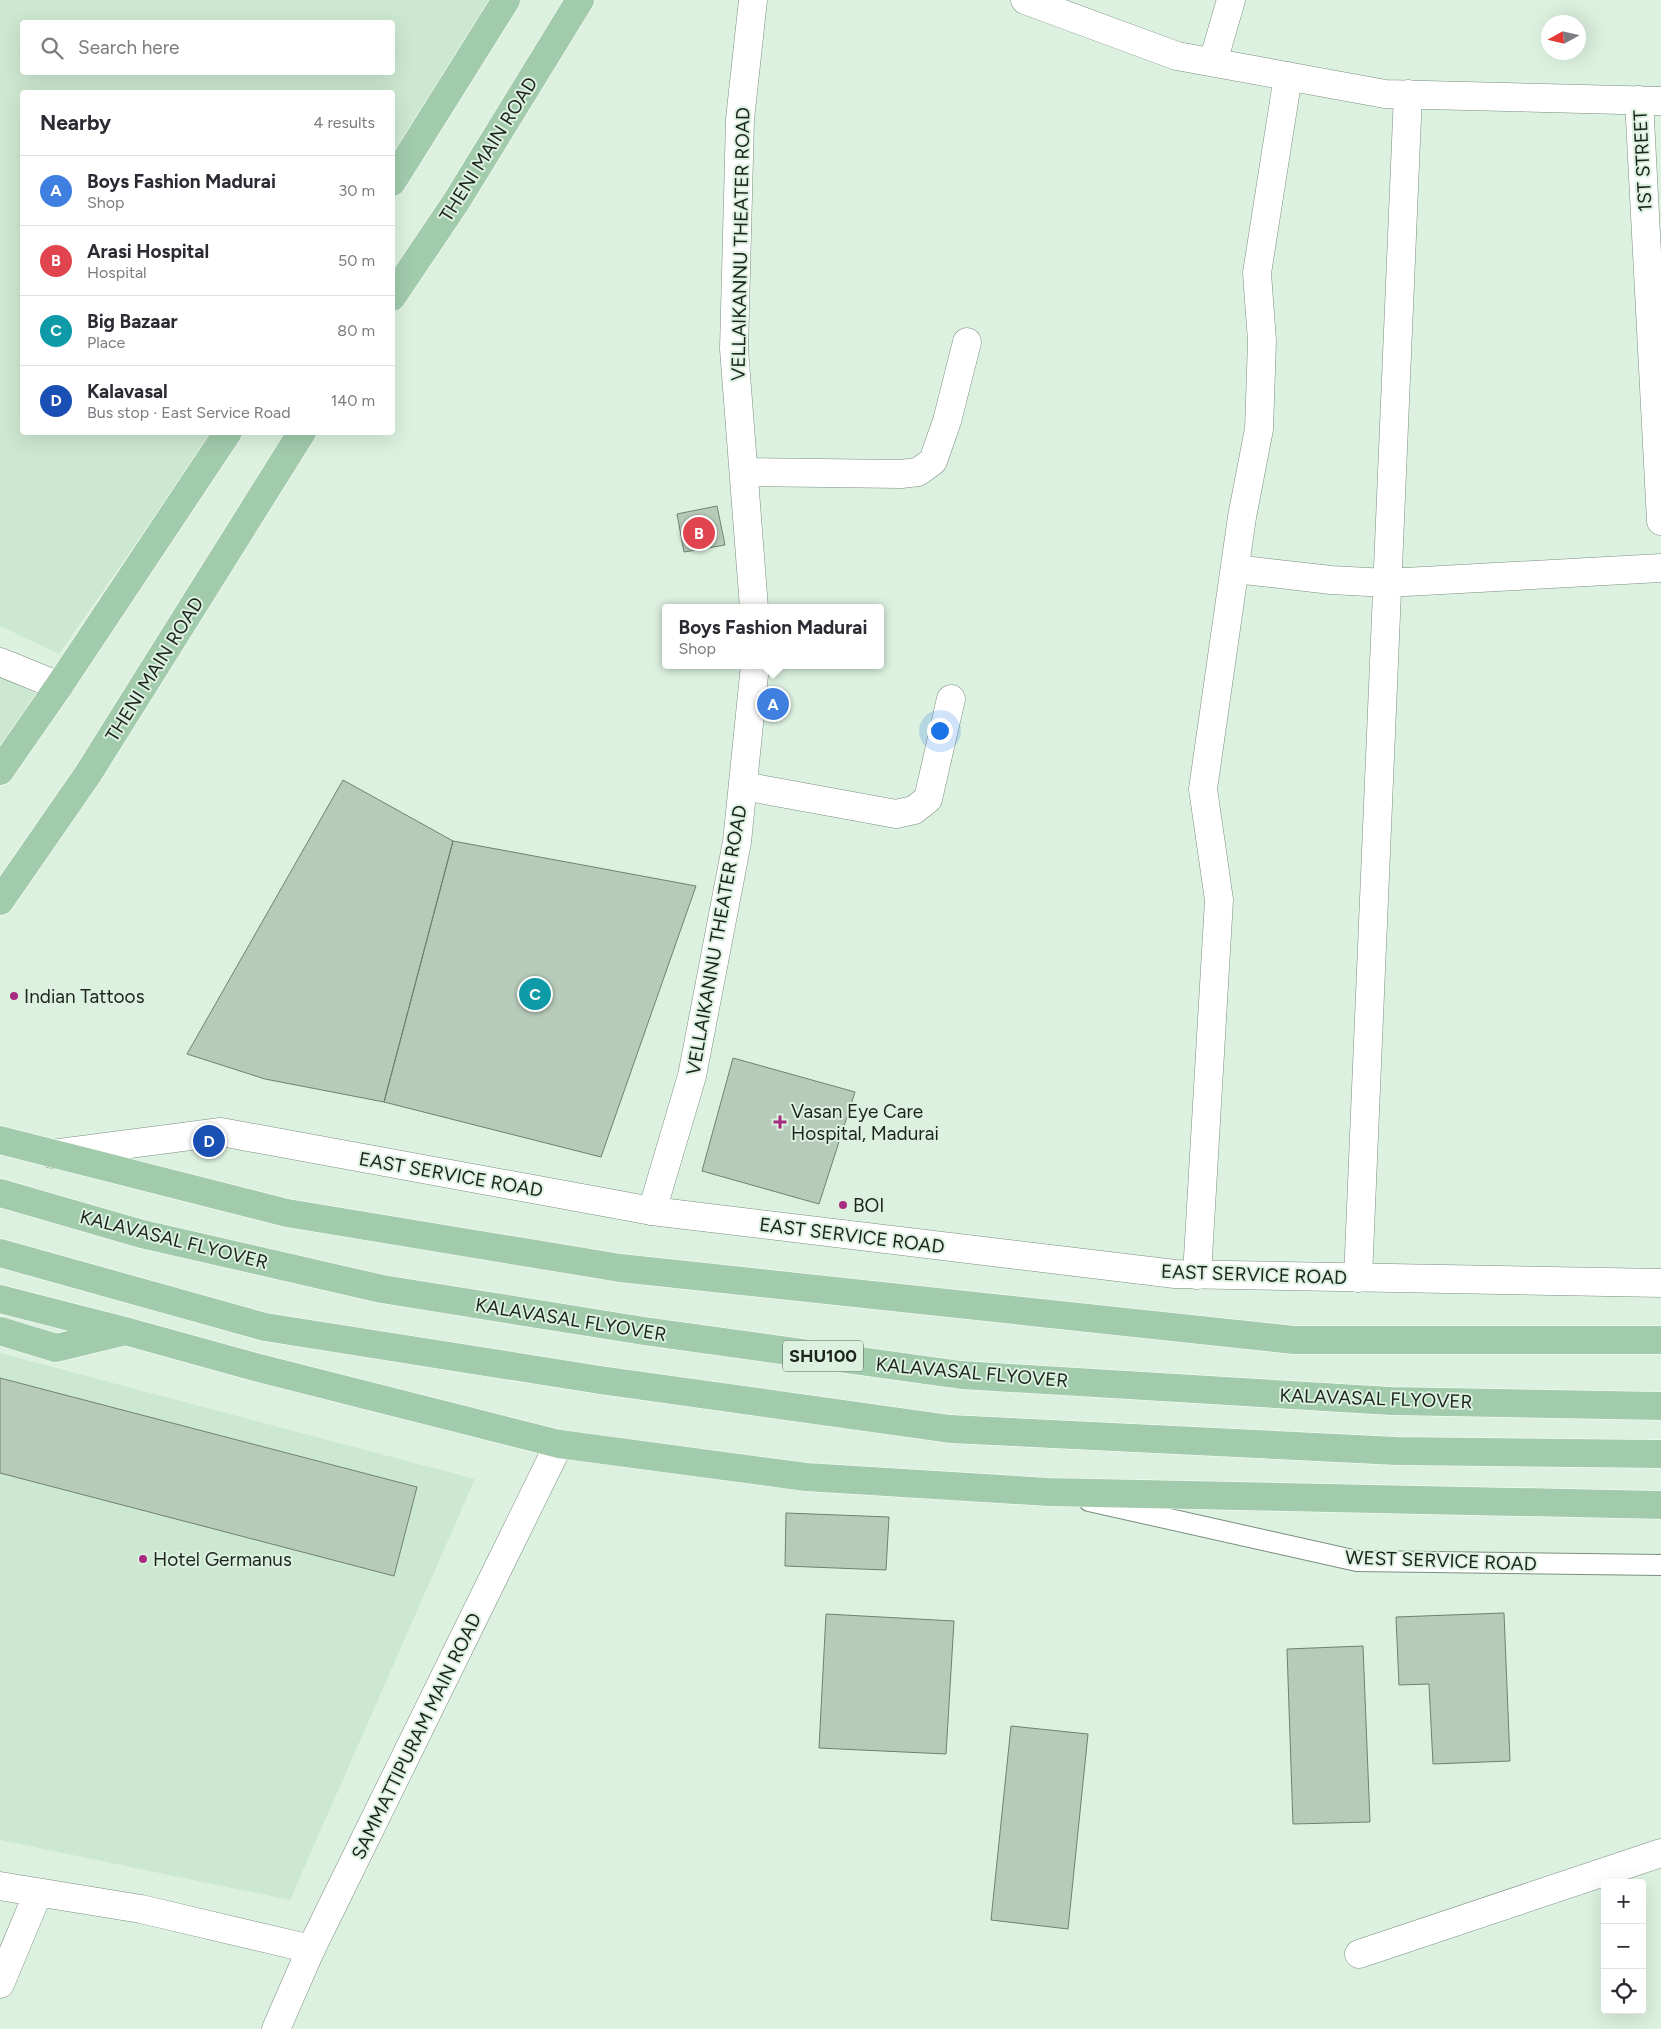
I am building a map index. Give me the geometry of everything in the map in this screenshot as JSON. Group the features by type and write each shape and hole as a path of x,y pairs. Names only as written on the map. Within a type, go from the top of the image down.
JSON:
{"main road":[{"path":"395,177 506,0"},
{"name":"THENI MAIN ROAD","path":"395,293 456,202 580,0"},
{"path":"0,770 59,686 226,435"},
{"name":"THENI MAIN ROAD","path":"0,901 88,774 300,435"},
{"path":"0,1140 287,1213 620,1268 1294,1340 1661,1340"},
{"name":"KALAVASAL FLYOVER","path":"0,1193 142,1234 382,1289 644,1331 960,1375 1392,1401 1661,1406"},
{"path":"0,1253 265,1327 600,1380 950,1429 1397,1452 1661,1454"},
{"path":"0,1299 255,1367 559,1444 806,1477 1048,1492 1661,1505"},
{"path":"0,1331 56,1348 125,1331"}],"street":[{"name":"VELLAIKANNU THEATER ROAD","path":"753,0 740,119 734,350 754,604"},
{"path":"1025,0 1177,56 1385,94 1650,100"},
{"path":"1212,62 1231,0"},
{"path":"1197,1275 1219,900 1203,789 1242,517 1259,429 1262,341 1257,273 1288,76"},
{"path":"1358,1278 1408,94"},
{"name":"1ST STREET","path":"1650,100 1661,521"},
{"path":"744,472 901,474 918,472 934,461 947,421 967,342"},
{"path":"1235,569 1331,580 1387,583 1661,568"},
{"path":"0,662 59,686"},
{"name":"VELLAIKANNU THEATER ROAD","path":"652,1211 692,1076 737,842 755,669"},
{"path":"743,786 896,814 914,810 928,799 951,699"},
{"name":"EAST SERVICE ROAD","path":"50,1154 221,1132 652,1211 1166,1273 1661,1283"},
{"name":"SAMMATTIPURAM MAIN ROAD","path":"276,2029 311,1949 559,1444"},
{"path":"1359,1954 1661,1853"},
{"path":"0,1886 142,1909 311,1949"},
{"path":"0,1984 38,1892"}],"lane":[{"name":"WEST SERVICE ROAD","path":"1048,1492 1357,1561 1661,1565"}],"shaded area":[{"path":"0,0 491,0 395,157 395,90 20,90 20,435 212,435 59,654 0,626"},
{"path":"0,676 47,699 0,757"},
{"path":"0,1353 475,1479 290,1900 0,1840"}],"building":[{"path":"717,506 725,545 684,552 677,514"},
{"path":"343,780 453,841 384,1102 265,1079 187,1054"},
{"path":"453,841 696,886 601,1157 384,1102"},
{"path":"733,1058 855,1092 819,1204 702,1171"},
{"path":"0,1378 417,1487 394,1576 0,1473"},
{"path":"786,1513 889,1517 886,1570 785,1566"},
{"path":"1504,1613 1510,1761 1433,1764 1429,1684 1399,1685 1396,1617"},
{"path":"826,1614 954,1621 946,1754 819,1748"},
{"path":"1363,1646 1370,1822 1293,1824 1287,1649"},
{"path":"1011,1726 1088,1734 1068,1929 991,1920"}],"place":[{"name":"Arasi Hospital","path":"699,533"},
{"name":"Boys Fashion Madurai","path":"773,704"},
{"name":"Big Bazaar","path":"535,994"},
{"name":"Indian Tattoos","path":"14,996"},
{"name":"Vasan Eye Care Hospital, Madurai","path":"780,1122"},
{"name":"Kalavasal","path":"209,1141"},
{"name":"BOI","path":"843,1205"},
{"name":"Hotel Germanus","path":"143,1559"}]}
